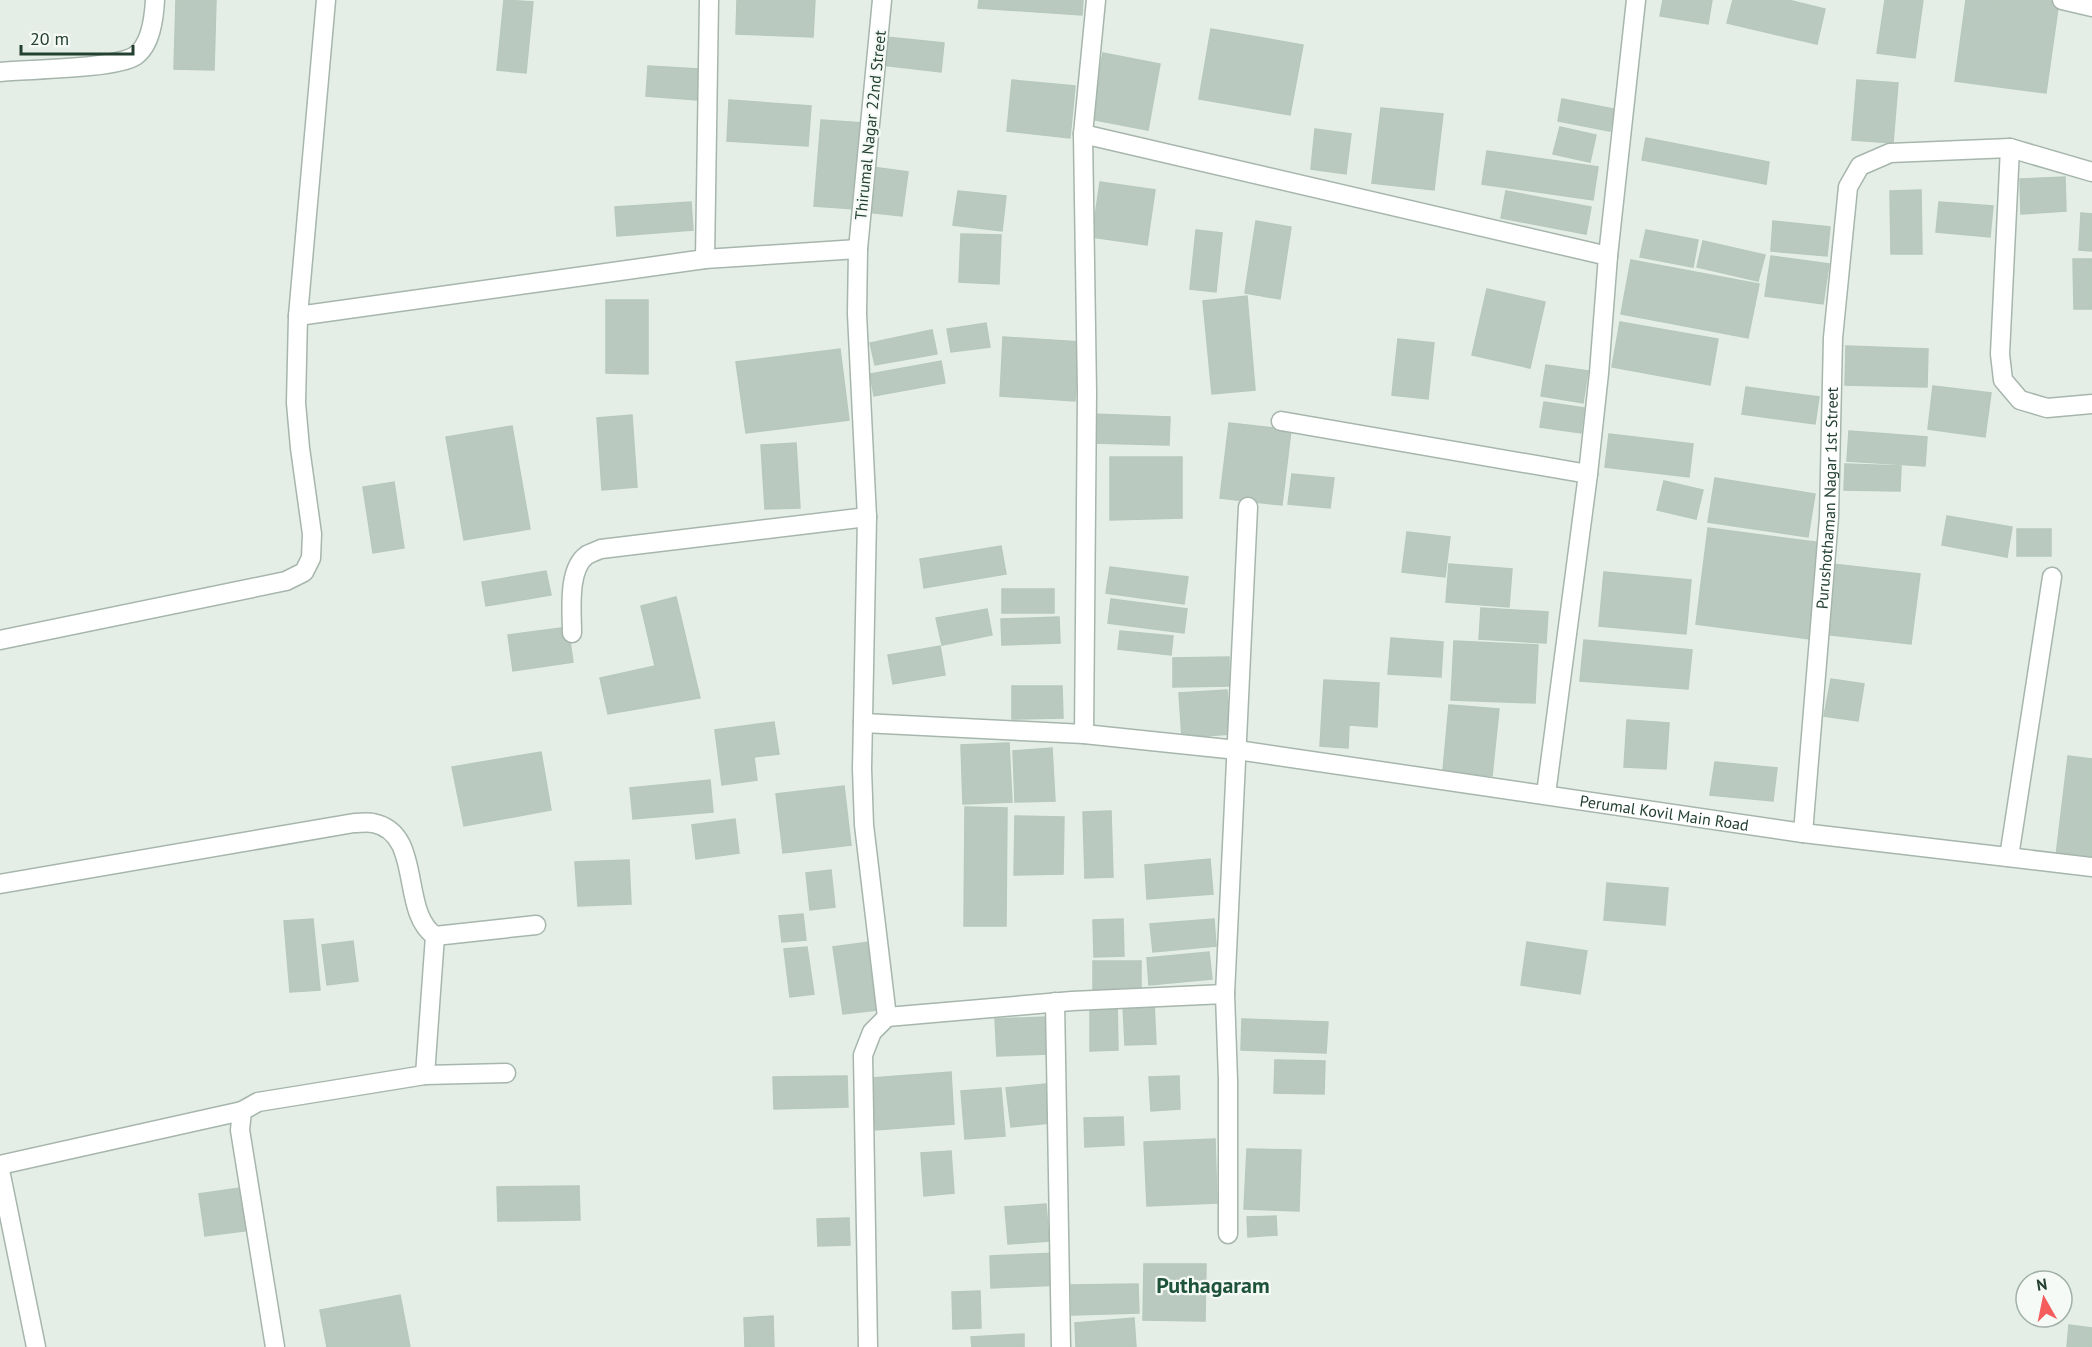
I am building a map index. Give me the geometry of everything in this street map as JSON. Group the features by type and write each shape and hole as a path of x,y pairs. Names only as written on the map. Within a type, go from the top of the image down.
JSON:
{"street":[{"path":"0,72 116,63 136,55 148,38 155,0"},
{"path":"0,640 286,581 304,572 311,558 312,534 296,403 298,316 326,0"},
{"path":"705,260 709,0"},
{"name":"Thirumal Nagar 22nd Street","path":"882,0 858,249 857,314 867,517 862,769 864,825 887,1017"},
{"path":"1084,734 1087,393 1083,134 1096,0"},
{"path":"1546,794 1588,474 1608,256 1636,0"},
{"path":"2067,1 2092,7"},
{"path":"1083,134 1608,256"},
{"path":"2092,172 2010,148 2000,354 2003,380 2020,400 2047,408 2092,404"},
{"name":"Purushothaman Nagar 1st Street","path":"1803,833 1830,517 1833,338 1848,187 1860,166 1890,153 2010,148"},
{"path":"298,316 705,260 858,249"},
{"path":"1281,421 1588,474"},
{"path":"1228,1234 1225,994 1248,507"},
{"path":"572,633 572,589 576,568 586,556 601,549 867,517"},
{"path":"2009,857 2052,577"},
{"name":"Perumal Kovil Main Road","path":"863,723 1084,734 1237,750 1803,833 2092,867"},
{"path":"0,884 354,823 374,823 394,834 405,855 418,916 425,929 435,936 536,925"},
{"path":"425,1075 435,936"},
{"path":"868,1347 863,1055 872,1032 887,1017 1055,1002 1225,994"},
{"path":"1055,1002 1061,1347"},
{"path":"0,1165 242,1111 258,1102 425,1075 506,1073"},
{"path":"242,1111 240,1130 275,1347"},
{"path":"0,1170 36,1347"}],"building":[{"path":"176,0 216,0 214,70 174,69"},
{"path":"504,0 533,2 526,73 497,70"},
{"path":"737,0 815,0 813,37 736,34"},
{"path":"979,0 1083,0 1082,15 978,8"},
{"path":"1663,0 1712,0 1708,24 1660,16"},
{"path":"1733,0 1788,0 1825,9 1817,44 1727,23"},
{"path":"1885,0 1923,0 1915,58 1877,53"},
{"path":"1966,0 2059,1 2046,93 1955,81"},
{"path":"1211,29 1303,45 1290,115 1199,99"},
{"path":"886,37 944,43 941,72 882,65"},
{"path":"1103,53 1160,64 1148,130 1090,119"},
{"path":"648,66 699,69 697,100 646,96"},
{"path":"1012,80 1075,86 1070,138 1007,131"},
{"path":"1857,80 1898,83 1893,143 1852,140"},
{"path":"1562,99 1614,109 1610,131 1558,121"},
{"path":"729,100 811,106 808,146 727,141"},
{"path":"1381,108 1443,114 1434,190 1372,183"},
{"path":"821,120 863,123 855,209 814,206"},
{"path":"1560,127 1596,135 1590,162 1553,154"},
{"path":"1315,129 1351,134 1346,174 1311,169"},
{"path":"1646,138 1769,162 1766,184 1642,160"},
{"path":"1487,151 1598,167 1593,200 1482,184"},
{"path":"872,167 908,172 902,216 866,212"},
{"path":"2065,177 2066,211 2021,214 2020,179"},
{"path":"1100,182 1155,190 1147,245 1092,237"},
{"path":"1921,190 1922,254 1891,254 1890,191"},
{"path":"958,191 1006,196 1002,231 953,225"},
{"path":"1506,191 1591,207 1586,234 1501,218"},
{"path":"691,202 693,230 617,236 615,207"},
{"path":"1939,202 1993,206 1990,237 1936,232"},
{"path":"2081,213 2092,214 2092,251 2079,250"},
{"path":"1256,221 1291,227 1280,299 1245,293"},
{"path":"1773,221 1830,227 1827,256 1771,251"},
{"path":"1196,230 1222,233 1216,292 1190,289"},
{"path":"1646,230 1698,240 1693,267 1640,257"},
{"path":"961,234 1001,235 999,284 959,282"},
{"path":"1703,241 1765,255 1758,281 1697,267"},
{"path":"1771,256 1829,264 1823,304 1765,296"},
{"path":"2073,259 2092,259 2092,309 2074,309"},
{"path":"1631,260 1759,284 1748,338 1621,314"},
{"path":"1487,289 1545,302 1530,368 1472,355"},
{"path":"1247,296 1255,390 1212,394 1203,301"},
{"path":"606,300 648,300 648,374 606,373"},
{"path":"1620,322 1718,339 1710,385 1612,367"},
{"path":"986,323 990,347 951,352 947,329"},
{"path":"932,330 937,354 875,365 870,343"},
{"path":"1003,337 1080,342 1075,401 1000,396"},
{"path":"1398,339 1434,343 1428,399 1392,395"},
{"path":"1846,346 1928,349 1927,387 1845,385"},
{"path":"840,349 849,420 746,433 736,362"},
{"path":"941,361 945,383 874,396 870,374"},
{"path":"1546,365 1588,371 1583,403 1541,396"},
{"path":"1933,386 1991,393 1985,437 1928,429"},
{"path":"1746,387 1819,397 1815,424 1742,414"},
{"path":"1544,402 1584,408 1581,433 1540,427"},
{"path":"1092,414 1170,417 1169,445 1091,443"},
{"path":"632,415 637,487 602,490 597,418"},
{"path":"1229,423 1291,430 1282,505 1220,498"},
{"path":"512,426 530,529 464,540 446,437"},
{"path":"1849,431 1927,437 1925,466 1847,461"},
{"path":"1609,434 1693,444 1689,477 1605,467"},
{"path":"796,443 800,508 765,509 761,445"},
{"path":"1110,457 1182,457 1182,518 1110,520"},
{"path":"1845,464 1901,466 1900,491 1844,490"},
{"path":"1292,474 1334,478 1330,508 1288,504"},
{"path":"1715,478 1815,494 1808,537 1708,522"},
{"path":"1664,481 1703,490 1696,519 1657,510"},
{"path":"394,482 404,548 373,553 363,487"},
{"path":"1947,516 2012,527 2007,557 1942,545"},
{"path":"1708,528 1822,543 1810,639 1696,624"},
{"path":"2017,529 2051,529 2051,556 2017,556"},
{"path":"1407,532 1450,537 1445,577 1402,572"},
{"path":"1001,546 1006,574 924,588 920,559"},
{"path":"1449,564 1512,569 1509,607 1446,602"},
{"path":"1832,564 1920,574 1911,644 1823,634"},
{"path":"1110,567 1188,577 1184,604 1106,593"},
{"path":"546,571 551,595 486,606 482,582"},
{"path":"1604,572 1691,580 1686,634 1599,626"},
{"path":"1002,589 1054,589 1054,613 1002,613"},
{"path":"676,597 700,698 608,714 600,678 655,666 641,606"},
{"path":"1111,599 1187,609 1184,633 1108,623"},
{"path":"1481,608 1548,612 1546,643 1479,639"},
{"path":"987,609 992,635 942,645 936,618"},
{"path":"1059,617 1060,643 1002,645 1001,619"},
{"path":"568,627 573,662 513,671 508,635"},
{"path":"1120,631 1173,636 1171,655 1118,649"},
{"path":"1391,638 1443,642 1441,677 1388,674"},
{"path":"1584,640 1692,650 1688,689 1580,681"},
{"path":"1454,641 1538,645 1535,703 1451,700"},
{"path":"940,646 945,675 893,684 888,655"},
{"path":"1229,657 1229,686 1173,687 1173,658"},
{"path":"1831,679 1864,684 1858,721 1824,716"},
{"path":"1324,680 1379,683 1377,727 1349,725 1348,748 1320,746"},
{"path":"1012,686 1062,686 1063,718 1012,719"},
{"path":"1227,690 1230,734 1182,738 1179,693"},
{"path":"1449,705 1499,709 1492,776 1443,771"},
{"path":"1627,720 1669,723 1666,769 1624,767"},
{"path":"774,722 779,754 754,757 757,780 722,785 715,730"},
{"path":"1009,743 1012,802 963,804 961,745"},
{"path":"1052,748 1055,801 1015,802 1013,751"},
{"path":"541,752 551,810 464,826 452,767"},
{"path":"2068,756 2092,759 2092,860 2056,856"},
{"path":"1715,762 1777,768 1773,801 1710,795"},
{"path":"710,780 713,812 633,819 630,788"},
{"path":"844,786 851,845 783,853 776,794"},
{"path":"965,807 1007,808 1006,926 964,926"},
{"path":"1111,811 1113,877 1085,878 1083,812"},
{"path":"1015,816 1064,817 1063,874 1014,875"},
{"path":"735,819 739,853 696,859 692,825"},
{"path":"1210,859 1213,894 1147,899 1145,865"},
{"path":"629,860 631,904 578,906 575,862"},
{"path":"831,870 835,907 810,910 806,873"},
{"path":"1607,883 1668,888 1665,925 1604,920"},
{"path":"803,914 806,940 782,942 779,916"},
{"path":"313,919 320,990 290,992 284,921"},
{"path":"1123,919 1124,956 1094,957 1093,920"},
{"path":"1214,919 1216,946 1153,952 1150,924"},
{"path":"353,941 358,981 327,985 322,945"},
{"path":"869,942 877,1010 843,1014 833,947"},
{"path":"1527,942 1587,951 1580,994 1521,985"},
{"path":"807,947 814,994 790,997 784,949"},
{"path":"1209,952 1212,979 1149,985 1147,958"},
{"path":"1093,961 1141,961 1141,995 1093,996"},
{"path":"1117,1002 1118,1050 1090,1051 1090,1003"},
{"path":"1154,1002 1156,1044 1125,1045 1123,1004"},
{"path":"1047,1017 1048,1054 997,1056 995,1019"},
{"path":"1242,1019 1328,1022 1326,1053 1241,1050"},
{"path":"1275,1060 1325,1061 1324,1094 1274,1093"},
{"path":"951,1072 954,1124 875,1130 872,1078"},
{"path":"847,1076 848,1107 774,1109 773,1077"},
{"path":"1179,1076 1180,1109 1151,1111 1149,1077"},
{"path":"1045,1084 1050,1123 1011,1127 1006,1088"},
{"path":"1001,1088 1005,1136 965,1139 961,1091"},
{"path":"1123,1117 1124,1145 1085,1147 1084,1118"},
{"path":"1215,1139 1217,1203 1147,1206 1144,1142"},
{"path":"1247,1149 1301,1150 1299,1211 1244,1209"},
{"path":"951,1151 954,1193 924,1196 921,1153"},
{"path":"579,1186 580,1220 498,1221 497,1187"},
{"path":"246,1187 251,1230 205,1236 199,1194"},
{"path":"1046,1204 1049,1241 1008,1244 1005,1207"},
{"path":"1276,1216 1277,1235 1248,1237 1247,1217"},
{"path":"849,1218 850,1245 818,1246 817,1219"},
{"path":"1059,1253 1059,1285 991,1288 990,1256"},
{"path":"1144,1264 1206,1264 1205,1321 1143,1320"},
{"path":"1138,1284 1139,1313 1072,1315 1071,1285"},
{"path":"980,1291 981,1328 953,1329 952,1292"},
{"path":"400,1295 410,1347 327,1347 320,1310"},
{"path":"773,1316 774,1347 745,1347 744,1318"},
{"path":"1134,1318 1136,1347 1076,1347 1075,1323"},
{"path":"2074,1326 2092,1328 2092,1347 2067,1347 2069,1329 2074,1329"},
{"path":"1024,1334 1024,1347 972,1347 971,1337"}],"district":[{"name":"Puthagaram","path":"1213,1285"}]}
